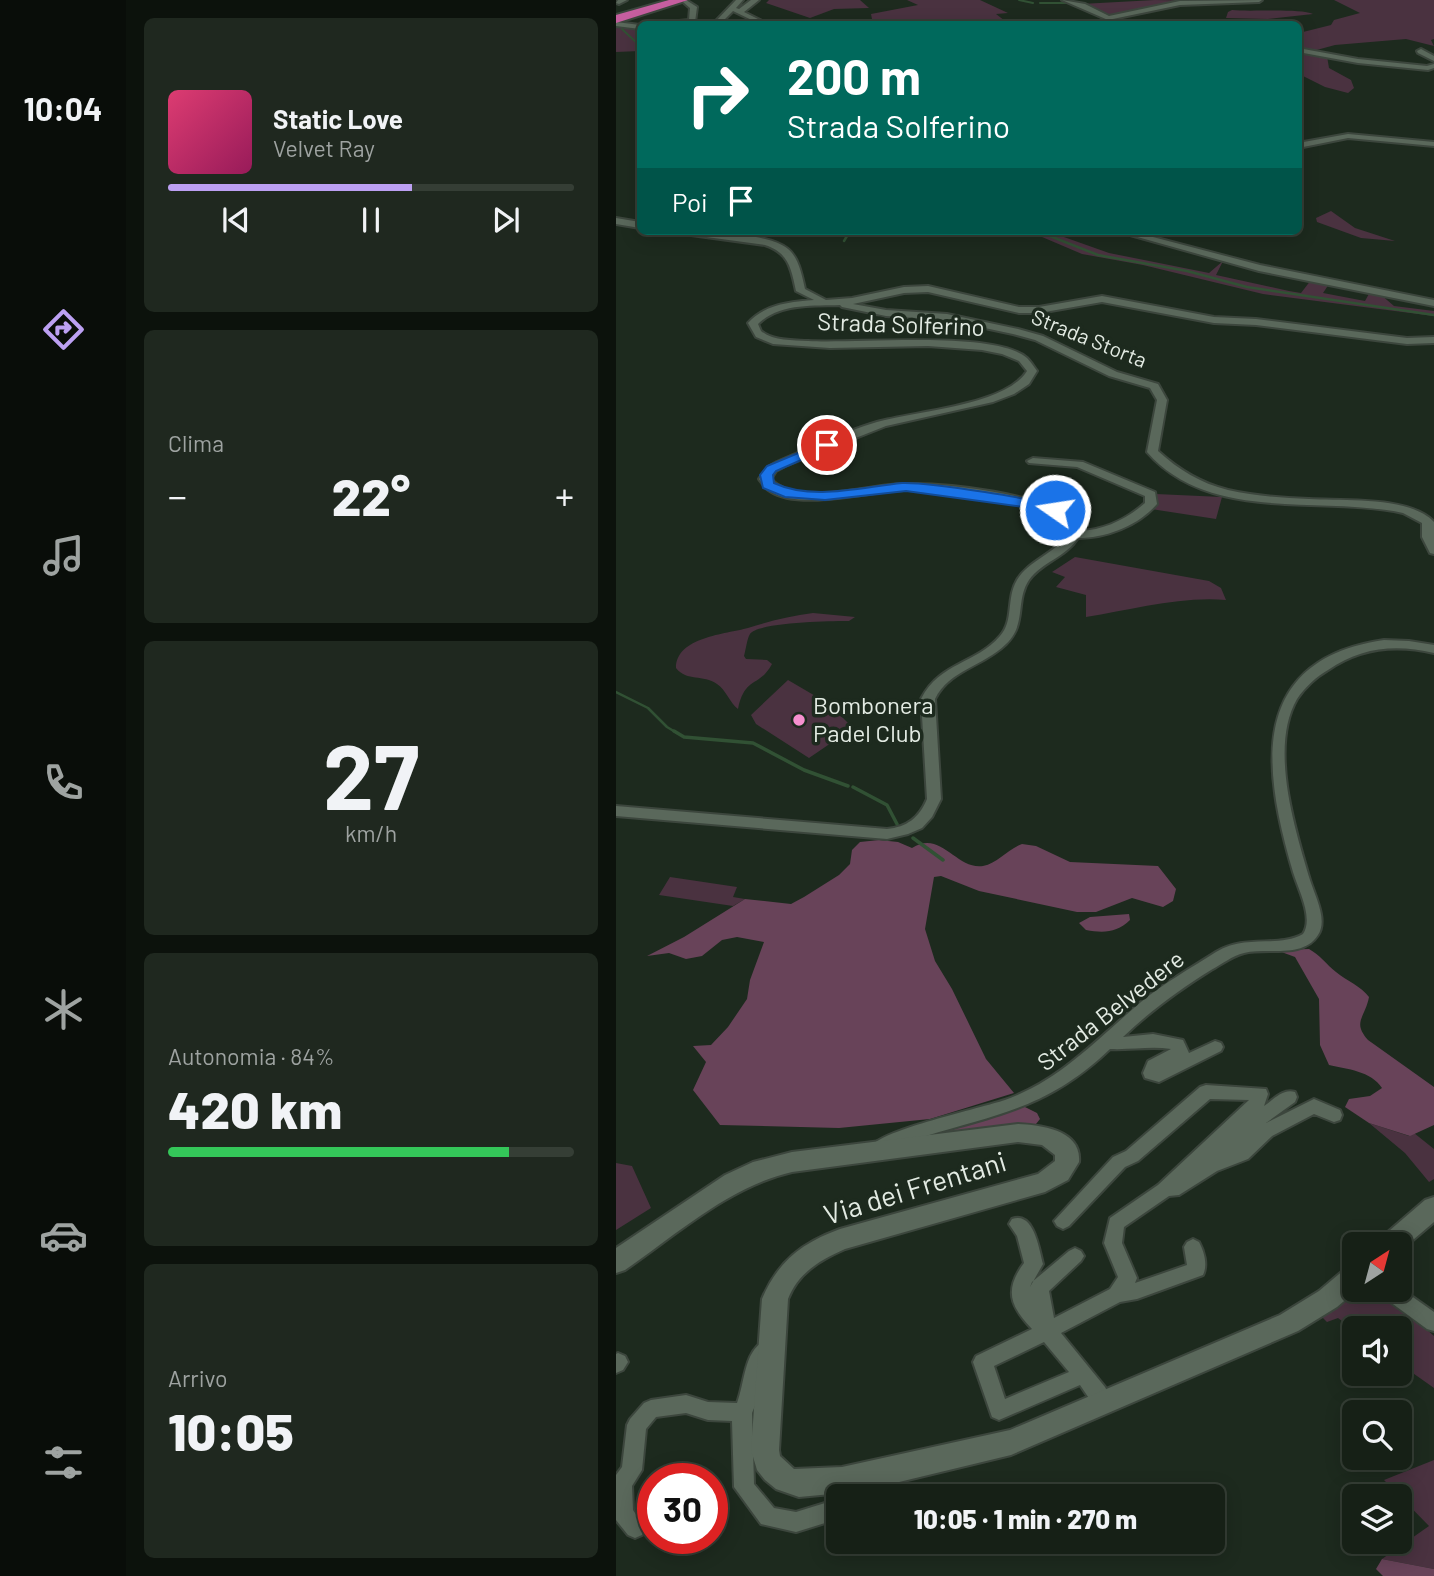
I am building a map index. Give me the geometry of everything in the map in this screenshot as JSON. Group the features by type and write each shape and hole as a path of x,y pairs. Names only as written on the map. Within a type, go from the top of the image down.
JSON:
{"highway":[{"path":"616,22 684,1"}],"main road":[{"name":"Via dei Frentani","path":"616,1262 734,1182 761,1169 792,1162 1018,1133 1051,1138 1065,1148 1069,1156 1066,1166 1060,1175 1045,1182 840,1240 810,1253 791,1268 780,1283 775,1299 765,1450 775,1471 786,1480 799,1484 842,1480 1011,1442 1289,1323 1342,1286"},
{"path":"1405,1232 1434,1207"}],"street":[{"path":"736,10 740,0"},
{"path":"720,21 757,0"},
{"path":"1065,0 1083,5 1112,21"},
{"path":"1101,17 1108,18 1180,3 1259,0"},
{"path":"684,1 694,7 692,21"},
{"path":"736,10 759,21"},
{"path":"616,22 637,26"},
{"path":"1302,51 1358,61 1428,68 1434,66"},
{"path":"1421,51 1434,59"},
{"path":"1302,145 1348,136 1434,144"},
{"path":"616,221 637,224"},
{"path":"713,235 770,243 784,250 796,268 801,291 830,302"},
{"path":"1135,235 1259,268 1434,303"},
{"name":"Strada Solferino","path":"1074,534 1075,526 1066,515 1032,504 906,487 825,496 776,491 768,485 766,475 772,468 883,424 953,409 1013,391 1022,387 1031,377 1027,362 1014,354 997,349 931,343 861,345 785,342 762,338 755,331 753,323 771,309 786,305 830,302 918,289 1028,310 1102,299 1214,320 1256,321 1407,341 1434,340"},
{"name":"Strada Storta","path":"830,302 886,313 976,322 1039,338 1113,374 1154,386 1162,400 1152,452 1161,463 1180,474 1202,485 1245,498 1382,507 1412,512 1427,522 1428,537 1434,550"},
{"path":"616,811 887,834 912,828 929,812 934,799 928,699 931,691 949,673 994,649 1007,637 1016,622 1021,583 1027,575 1063,551 1074,534 1093,535 1141,514 1152,504 1151,494 1079,464 1033,461"},
{"name":"Strada Belvedere","path":"871,1152 926,1128 1034,1096 1072,1073 1159,997 1231,950 1300,943 1310,937 1315,920 1294,849 1281,782 1279,738 1286,709 1294,694 1315,672 1355,650 1395,643 1434,649"},
{"path":"1105,1043 1132,1044 1153,1040 1177,1044 1181,1052 1154,1066 1151,1073 1159,1076 1215,1047"},
{"path":"1063,1221 1119,1162 1132,1156 1206,1091 1260,1094 1256,1105 1164,1190 1116,1223 1113,1243 1128,1278 1117,1295"},
{"path":"1210,1167 1252,1124 1289,1097"},
{"path":"1164,1190 1175,1190 1210,1167 1242,1154 1266,1132 1314,1106 1334,1115"},
{"path":"1018,1224 1025,1233 1034,1264 1022,1278 1018,1289 1026,1311 1047,1331 1104,1404"},
{"path":"1083,1375 999,1411 984,1362 1117,1295 1138,1292 1197,1269 1193,1247"},
{"path":"1047,1331 1039,1288 1075,1256"},
{"path":"1405,1302 1434,1323"},
{"path":"771,1344 753,1369 749,1402 742,1412 744,1487 768,1517 796,1522 826,1513"},
{"path":"635,1528 623,1513 621,1483 637,1425 651,1409 686,1404 708,1411 742,1412"},
{"path":"884,1484 895,1469"}],"shaded area":[{"path":"769,0 860,0 869,8 834,9 810,18 766,3"},
{"path":"907,0 980,0 1008,13 996,14 1005,21 870,21 871,14 918,5"},
{"path":"1155,0 1215,1 1182,3 1111,17 1081,4"},
{"path":"1334,0 1434,0 1434,39 1431,40 1434,46 1406,39 1335,45 1313,51 1302,47 1302,32 1331,25 1334,20 1360,13"},
{"path":"1232,10 1297,11 1313,14 1268,19 1226,18"},
{"path":"616,24 637,27 637,51 616,52"},
{"path":"1302,52 1327,56 1329,68 1351,80 1354,88 1348,93 1325,87 1302,76"},
{"path":"1331,211 1355,228 1395,241 1361,238 1317,222 1316,218"},
{"path":"1037,235 1058,235 1109,253 1209,273 1223,261 1216,275 1301,293 1311,280 1329,284 1323,293 1365,301 1370,292 1380,294 1394,306 1434,311 1434,316 1263,294 1143,265 1082,254"},
{"path":"1156,494 1222,497 1216,519 1151,509"},
{"path":"1075,557 1209,581 1221,588 1226,600 1173,602 1086,617 1086,595 1056,587 1065,577 1052,572"},
{"path":"813,613 855,617 849,621 766,627 750,634 744,656 746,659 767,660 772,664 762,677 744,691 738,709 717,684 690,677 676,668 678,658 693,643 780,619"},
{"name":"Bombonera Padel Club","path":"788,680 829,704 853,728 809,758 756,724 751,715"},
{"path":"860,842 898,842 912,848 922,843 932,843 973,866 988,864 1022,844 1036,846 1070,862 1158,866 1176,889 1173,901 1163,907 1132,898 1096,912 1077,912 979,891 941,876 934,877 925,929 935,961 952,989 986,1059 1014,1093 930,1119 839,1128 720,1125 693,1090 706,1062 693,1046 711,1045 728,1027 747,999 750,980 764,942 737,937 722,940 702,956 686,959 669,953 647,956 684,937 745,899 791,904 839,875 850,864 852,850"},
{"path":"670,877 737,887 733,897 745,899 733,906 659,895"},
{"path":"1129,914 1130,920 1110,931 1086,930 1079,923 1090,917"},
{"path":"1309,949 1369,997 1360,1024 1368,1040 1434,1087 1434,1125 1410,1136 1369,1123 1345,1107 1349,1099 1370,1096 1382,1088 1365,1074 1329,1065 1320,1045 1319,999 1295,957 1276,950"},
{"path":"1023,1106 1037,1113 1040,1119 1036,1124 911,1143 928,1128"},
{"path":"1369,1123 1409,1136 1414,1133 1434,1149 1434,1179 1429,1182 1405,1153"},
{"path":"616,1163 632,1166 651,1208 616,1230"},
{"path":"1344,1302 1388,1302 1412,1316 1342,1316 1342,1321 1338,1318 1327,1322 1322,1317"},
{"path":"1412,1316 1434,1336 1434,1388 1412,1372"},
{"path":"1434,1460 1434,1569 1382,1559 1389,1554 1412,1554 1412,1538 1429,1526 1412,1509 1412,1484 1388,1484 1384,1480"},
{"path":"1382,1559 1434,1569 1434,1576 1383,1576 1376,1569"}],"waterway":[{"path":"1019,0 1033,3"},
{"path":"1040,3 1070,3"},
{"path":"1090,11 1107,21"},
{"path":"622,29 637,43"},
{"path":"844,241 848,235"},
{"path":"1047,235 1098,255 1187,271 1247,287 1434,315"},
{"path":"616,692 648,708 677,733"},
{"path":"674,731 684,737 753,743 804,770 848,786"},
{"path":"853,787 887,805 897,824"},
{"path":"913,838 943,860"}],"place":[{"name":"Bombonera Padel Club","path":"799,720"}],"route":[{"path":"827,445 772,468 765,479 768,485 785,493 825,496 906,487 1045,506 1055,510"}]}
